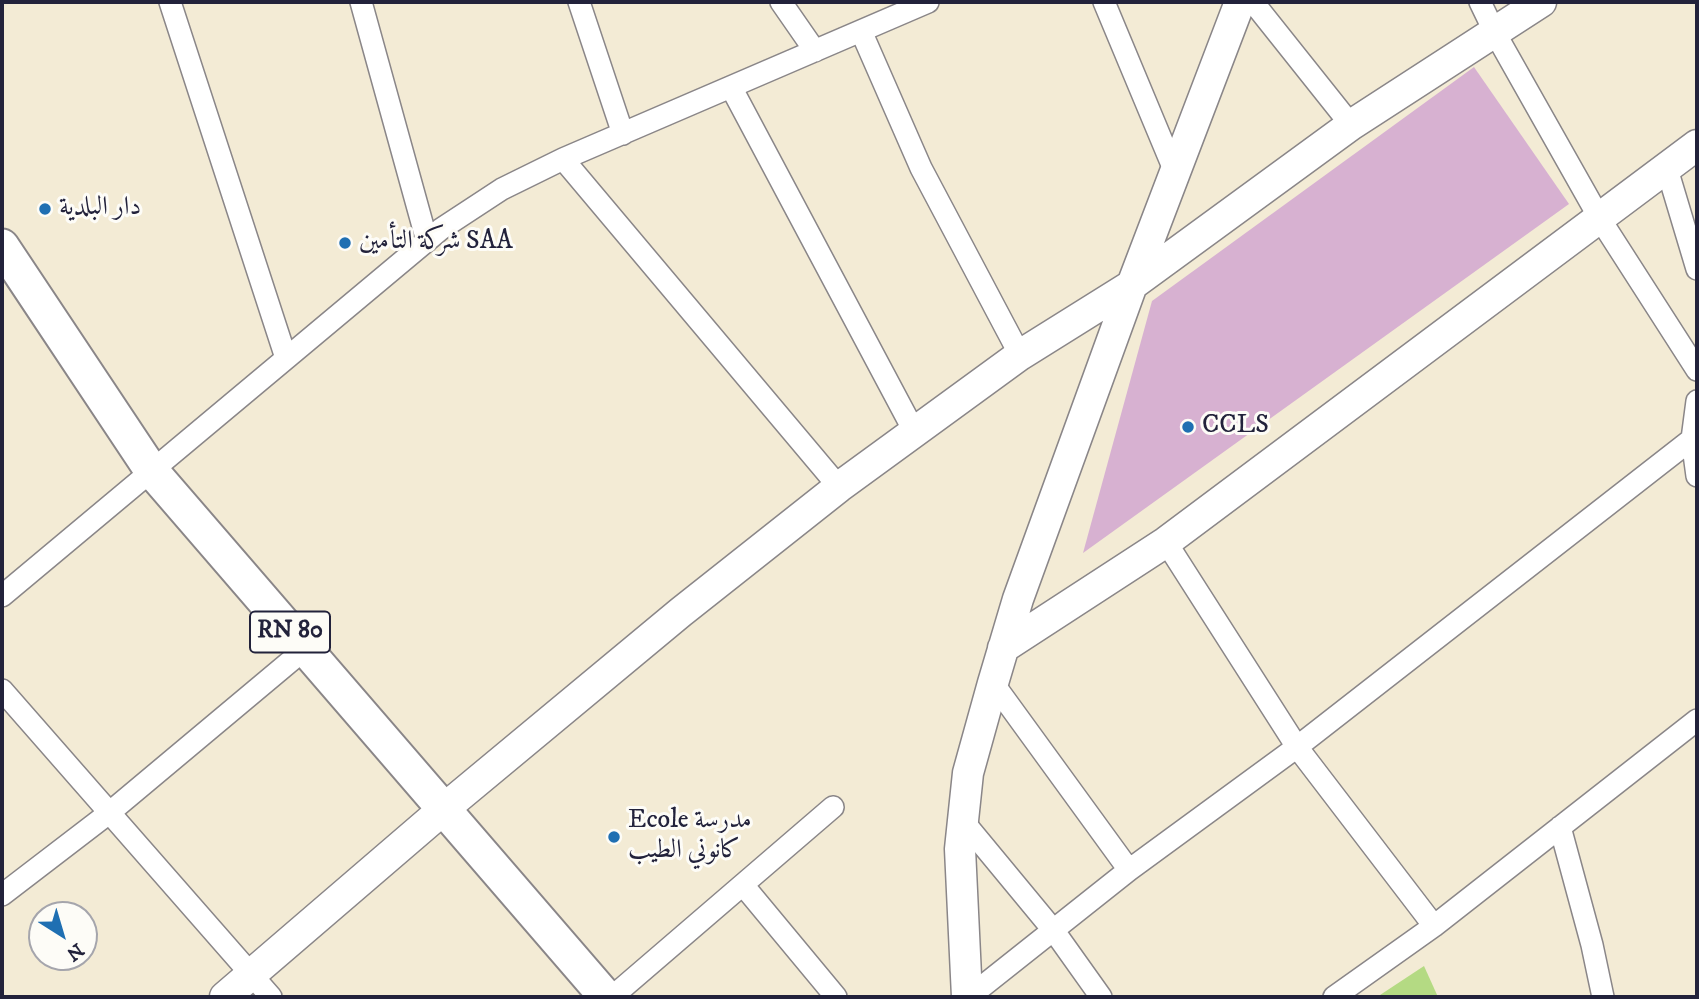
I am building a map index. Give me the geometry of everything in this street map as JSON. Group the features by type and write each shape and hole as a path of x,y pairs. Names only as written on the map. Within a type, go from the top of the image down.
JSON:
{"main road":[{"name":"RN 80","path":"2,246 151,470 606,997"}],"street":[{"path":"170,2 286,358"},
{"path":"361,2 427,241"},
{"path":"579,2 623,134"},
{"path":"781,2 815,51"},
{"path":"2,596 427,241 502,189 563,159 928,2"},
{"path":"1104,2 1175,172"},
{"path":"968,997 960,849 968,773 1018,599 1132,285 1240,2"},
{"path":"1253,2 1352,125"},
{"path":"1480,2 1600,219 1697,370"},
{"path":"225,997 445,808 681,612 839,487 1020,355 1132,285 1352,125 1541,2"},
{"path":"860,31 921,168 1020,355"},
{"path":"731,87 914,431"},
{"path":"1003,648 1166,542 1697,145"},
{"path":"563,159 839,487"},
{"path":"1667,169 1697,269"},
{"path":"1697,401 1697,476"},
{"path":"968,997 1054,932 1129,870 1297,747 1695,436"},
{"path":"1166,542 1297,747 1434,926"},
{"path":"2,895 109,813 305,649"},
{"path":"993,683 1129,870"},
{"path":"2,690 271,997"},
{"path":"1334,997 1434,926 1697,720"},
{"path":"612,997 833,807"},
{"path":"963,821 1054,932 1101,997"},
{"path":"1560,827 1603,997"},
{"path":"743,885 836,997"}],"green space":[{"path":"1424,966 1438,997 1377,997"}],"building":[{"name":"CCLS","path":"1474,67 1569,204 1083,553 1152,301"}],"place":[{"name":"دار البلدية","path":"45,209"},
{"name":"شركة التأمين SAA","path":"345,243"},
{"name":"CCLS","path":"1188,427"},
{"name":"Ecole مدرسة كانوني الطيب","path":"614,837"}]}
